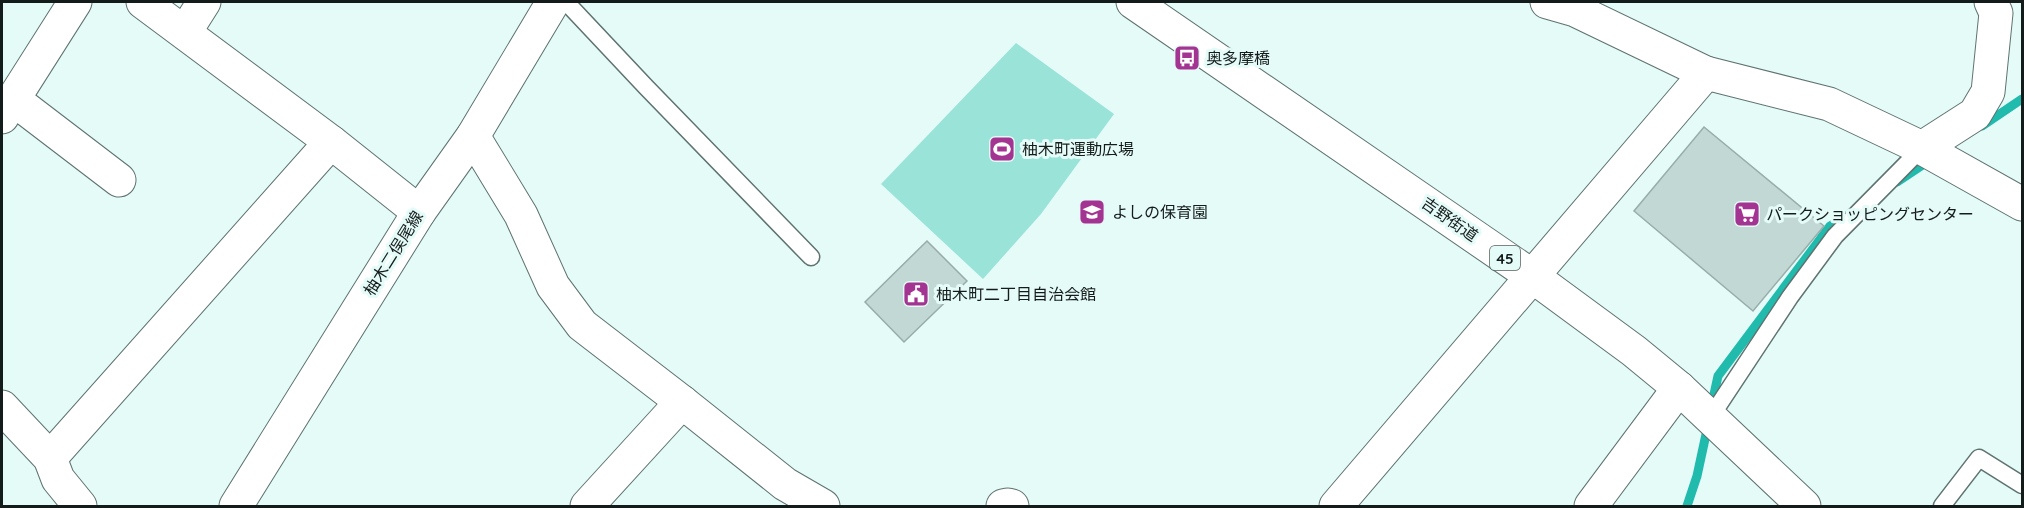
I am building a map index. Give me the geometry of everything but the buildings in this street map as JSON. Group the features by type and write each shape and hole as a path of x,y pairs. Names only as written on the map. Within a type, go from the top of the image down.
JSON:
{"street":[{"path":"75,2 7,108 119,180"},
{"path":"143,2 331,142 419,212"},
{"path":"185,32 204,2"},
{"name":"柚木二俣尾線","path":"236,507 419,212 473,136 553,2"},
{"name":"吉野街道","path":"1133,2 1532,276 1634,351 1679,388 1804,507"},
{"path":"1546,2 1575,10 1706,73 1829,104 1922,148 2022,204"},
{"path":"1922,148 1975,114 1988,92 1996,13 1991,2"},
{"path":"1336,507 1706,73"},
{"path":"473,136 520,215 554,286 582,325 785,484 823,507"},
{"path":"50,458 331,142"},
{"path":"1591,507 1679,388"},
{"path":"587,507 682,402"},
{"path":"2,407 50,458 58,479 80,507"},
{"path":"1003,507 1008,505 1012,507"}],"lane":[{"path":"566,2 811,257"},
{"path":"1710,418 1790,297 1835,236 1922,148"},
{"path":"1942,507 1979,458 2022,485"}],"green space":[{"name":"柚木町運動広場","path":"1016,43 1114,114 1041,214 983,279 881,184"}],"waterway":[{"path":"1982,126 2022,99"},
{"path":"1897,182 1930,160"},
{"path":"1711,408 1718,376 1830,226 1848,215"},
{"path":"1687,506 1697,476 1708,425"}],"place":[{"name":"奥多摩橋","path":"1187,58"},
{"name":"柚木町運動広場","path":"1002,149"},
{"name":"よしの保育園","path":"1092,212"},
{"name":"パークショッピングセンター","path":"1747,214"},
{"name":"柚木町二丁目自治会館","path":"916,294"}]}
